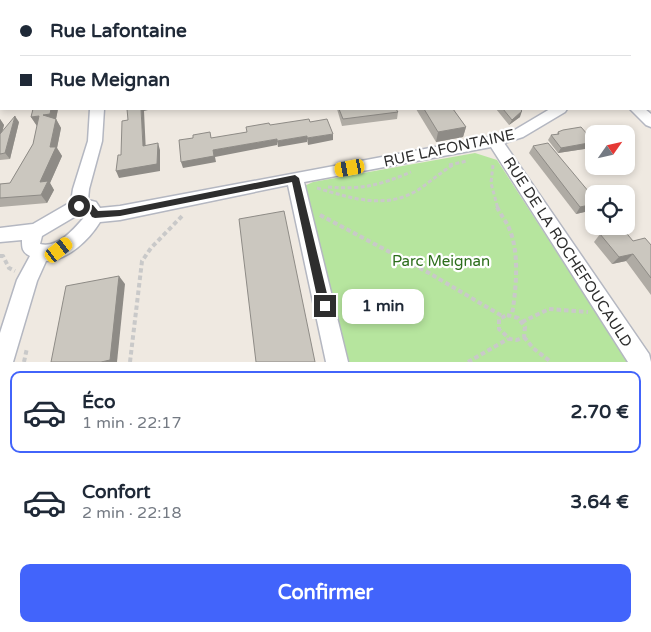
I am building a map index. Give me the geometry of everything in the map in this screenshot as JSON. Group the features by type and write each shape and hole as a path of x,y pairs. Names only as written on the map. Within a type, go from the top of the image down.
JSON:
{"street":[{"path":"79,206 81,189 95,141 97,110"},
{"name":"RUE LAFONTAINE","path":"95,215 297,187 499,147 558,110"},
{"path":"638,110 651,122"},
{"name":"RUE DE LA ROCHEFOUCAULD","path":"499,147 641,362"},
{"path":"297,187 337,362"},
{"path":"0,235 36,230 79,206 90,207 95,215 89,226 59,250 50,253 41,253 31,248 31,240 36,230"},
{"path":"2,362 30,273 41,253"}],"path":[{"path":"499,147 490,174 494,198 510,230 513,249 515,301 512,315"},
{"path":"417,170 380,186 365,189 312,186 369,201 387,202 404,198 455,164 440,166"},
{"path":"297,187 311,209 329,221 429,273 502,316 512,315 522,322 525,327 524,337 533,348 551,362"},
{"path":"175,216 193,212"},
{"path":"130,362 138,276 142,261 151,248 184,214"},
{"path":"0,256 3,256 10,268 30,273"},
{"path":"522,322 549,309 609,313"},
{"path":"502,316 498,324 502,334 508,339 516,341 524,337"},
{"path":"468,362 508,339"}],"green space":[{"name":"Parc Meignan","path":"475,153 497,160 628,362 348,362 302,187 313,182"}],"building":[{"path":"33,110 51,110 50,114 43,115 56,119 50,147 56,147 40,182 48,181 41,195 0,198 0,184 10,183 33,144 39,116 31,117"},
{"path":"127,110 141,110 143,146 158,143 157,164 116,171 118,155 121,155 122,121 128,120"},
{"path":"339,110 397,110 398,112 343,119"},
{"path":"425,110 454,110 466,127 438,132"},
{"path":"504,110 522,111 512,120"},
{"path":"15,116 5,153 0,154 0,134"},
{"path":"309,119 310,122 327,119 333,134 277,141 277,139 213,150 214,156 181,162 179,140 193,138 193,135 210,132 211,138 247,132 246,127"},
{"path":"581,127 585,132 585,144 561,148 551,135 559,134 558,132"},
{"path":"548,143 585,187 585,206 580,207 533,146"},
{"path":"284,211 315,362 256,362 239,219"},
{"path":"601,235 628,235 633,241 645,238 651,245 651,278 633,254 619,257"},
{"path":"119,276 110,360 101,362 51,362 66,286"}],"route":[{"path":"79,206 90,207 95,215 120,213 295,178 325,306"}]}
